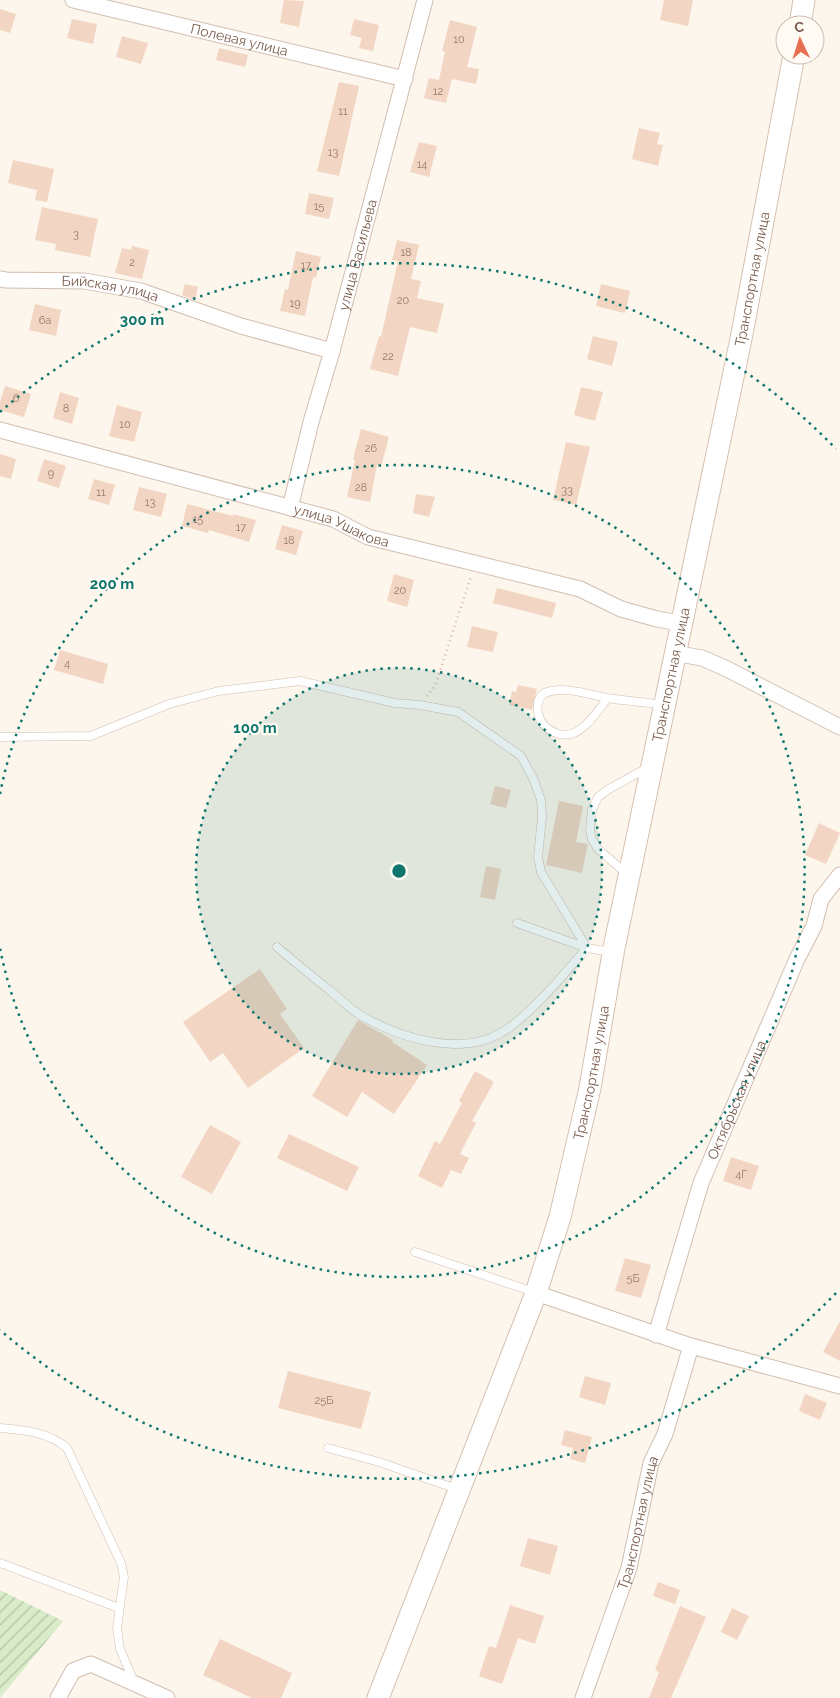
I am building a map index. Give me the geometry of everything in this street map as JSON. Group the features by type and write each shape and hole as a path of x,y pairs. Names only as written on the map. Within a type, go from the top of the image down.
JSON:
{"main road":[{"path":"802,15 804,0"},
{"name":"Транспортная улица","path":"378,1698 536,1293 560,1216 590,1088 613,952 680,623 742,334 792,65"}],"street":[{"name":"Полевая улица","path":"73,0 405,79"},
{"name":"улица Васильева","path":"290,508 311,422 332,351 425,0"},
{"name":"Бийская улица","path":"0,279 84,281 141,291 241,326 332,351"},
{"name":"улица Ушакова","path":"0,430 333,518 368,537 580,589 621,610 680,623"},
{"path":"674,653 702,658 725,668 840,727"},
{"name":"Октябрьская улица","path":"656,1335 700,1184 797,959 814,926 821,899 840,875"},
{"path":"536,1293 690,1346 840,1386"},
{"name":"Транспортная улица","path":"583,1698 629,1568 651,1463 665,1434 690,1346"},
{"path":"58,1698 73,1671 91,1664 167,1698"}],"lane":[{"path":"0,737 91,736 169,704 219,691 300,681 395,703 420,705 458,712 521,756 533,778 541,800 542,817 538,857 541,872 587,948"},
{"path":"608,698 575,733 563,735 550,732 538,715 539,699 544,693 552,690 664,705"},
{"path":"629,876 598,849 592,839 590,830 592,810 598,797 651,766"},
{"path":"517,923 587,948 613,952"},
{"path":"277,947 358,1014 403,1035 434,1043 458,1044 487,1040 509,1028 545,995 587,948"},
{"path":"415,1252 536,1293"},
{"path":"0,1428 26,1430 58,1440 68,1448 121,1563 124,1578 117,1628 120,1648 134,1682"},
{"path":"328,1448 379,1462 459,1490"},
{"path":"0,1563 119,1608"}],"path":[{"path":"420,705 435,686 476,564"}],"green space":[{"path":"0,1590 63,1621 0,1698"}],"building":[{"path":"284,0 304,1 299,27 280,23"},
{"path":"664,0 693,0 688,26 660,20"},
{"path":"0,9 16,14 10,33 0,30"},
{"path":"72,19 97,24 93,44 67,38"},
{"path":"354,19 379,25 373,51 359,48 362,38 350,35"},
{"path":"450,20 477,27 467,67 479,69 476,84 452,79 446,103 424,98 429,78 439,80 445,52 442,51"},
{"path":"122,36 148,43 141,64 116,57"},
{"path":"219,48 248,55 245,67 216,60"},
{"path":"339,82 359,86 339,176 317,171"},
{"path":"639,128 660,133 657,144 663,145 658,166 632,159"},
{"path":"419,142 437,146 429,177 410,172"},
{"path":"13,160 54,169 47,202 35,200 37,190 8,183"},
{"path":"309,193 334,198 329,219 305,214"},
{"path":"42,207 98,219 90,257 55,250 56,244 35,240"},
{"path":"397,240 419,245 411,279 421,281 417,298 444,304 437,333 410,327 398,376 370,369 379,336 381,337 398,261 392,260"},
{"path":"132,246 149,250 142,279 115,273 122,248 131,250"},
{"path":"296,251 321,257 316,278 313,277 305,316 280,311 285,289 288,290"},
{"path":"185,284 198,287 195,300 182,295"},
{"path":"601,284 630,291 625,313 596,306"},
{"path":"35,304 61,310 56,336 29,330"},
{"path":"593,336 618,342 612,366 587,359"},
{"path":"5,386 31,394 24,417 0,410 0,402"},
{"path":"581,387 603,392 595,421 574,415"},
{"path":"60,392 79,398 72,424 53,418"},
{"path":"117,405 142,412 134,442 109,436"},
{"path":"361,429 389,437 381,467 377,465 370,502 347,497 355,460 353,459"},
{"path":"566,442 590,447 576,505 553,500"},
{"path":"0,454 16,459 11,479 0,476"},
{"path":"44,459 66,466 59,488 37,481"},
{"path":"94,479 115,485 109,505 88,499"},
{"path":"139,487 167,494 161,517 133,510"},
{"path":"416,494 435,497 429,517 413,513"},
{"path":"187,504 256,520 249,542 209,530 208,533 182,526"},
{"path":"282,525 303,531 296,555 275,549"},
{"path":"394,574 414,580 407,607 387,601"},
{"path":"497,588 556,603 552,618 493,603"},
{"path":"472,626 498,632 493,652 467,647"},
{"path":"60,650 108,664 103,684 54,670"},
{"path":"518,685 537,689 532,710 509,705 512,691 516,692"},
{"path":"495,786 511,790 506,808 490,804"},
{"path":"559,801 583,806 576,842 588,844 582,873 546,865"},
{"path":"819,823 840,833 826,864 805,855"},
{"path":"486,866 501,869 495,900 480,897"},
{"path":"260,969 287,1009 280,1014 304,1048 248,1088 223,1053 210,1062 183,1022"},
{"path":"358,1020 393,1040 392,1042 427,1065 394,1114 362,1092 347,1117 312,1096"},
{"path":"475,1071 494,1082 472,1121 476,1123 460,1154 469,1158 461,1174 451,1170 442,1188 418,1176 435,1141 440,1144 462,1103 459,1101"},
{"path":"210,1125 241,1142 212,1194 181,1177"},
{"path":"289,1134 359,1167 347,1191 277,1158"},
{"path":"731,1157 759,1166 751,1190 723,1181"},
{"path":"625,1258 651,1265 641,1298 615,1291"},
{"path":"840,1321 840,1361 823,1352"},
{"path":"288,1371 371,1392 361,1429 278,1408"},
{"path":"585,1376 611,1383 605,1405 579,1397"},
{"path":"805,1394 827,1403 820,1420 799,1411"},
{"path":"565,1430 592,1437 585,1463 570,1459 573,1448 561,1445"},
{"path":"528,1538 558,1546 550,1575 520,1566"},
{"path":"658,1582 680,1590 675,1604 653,1596"},
{"path":"510,1605 544,1616 535,1644 518,1638 502,1684 479,1676 489,1646 496,1648"},
{"path":"680,1606 706,1617 671,1698 649,1698 659,1672 655,1670"},
{"path":"732,1608 749,1616 737,1640 721,1632"},
{"path":"220,1639 292,1673 281,1698 252,1698 203,1675"}]}
